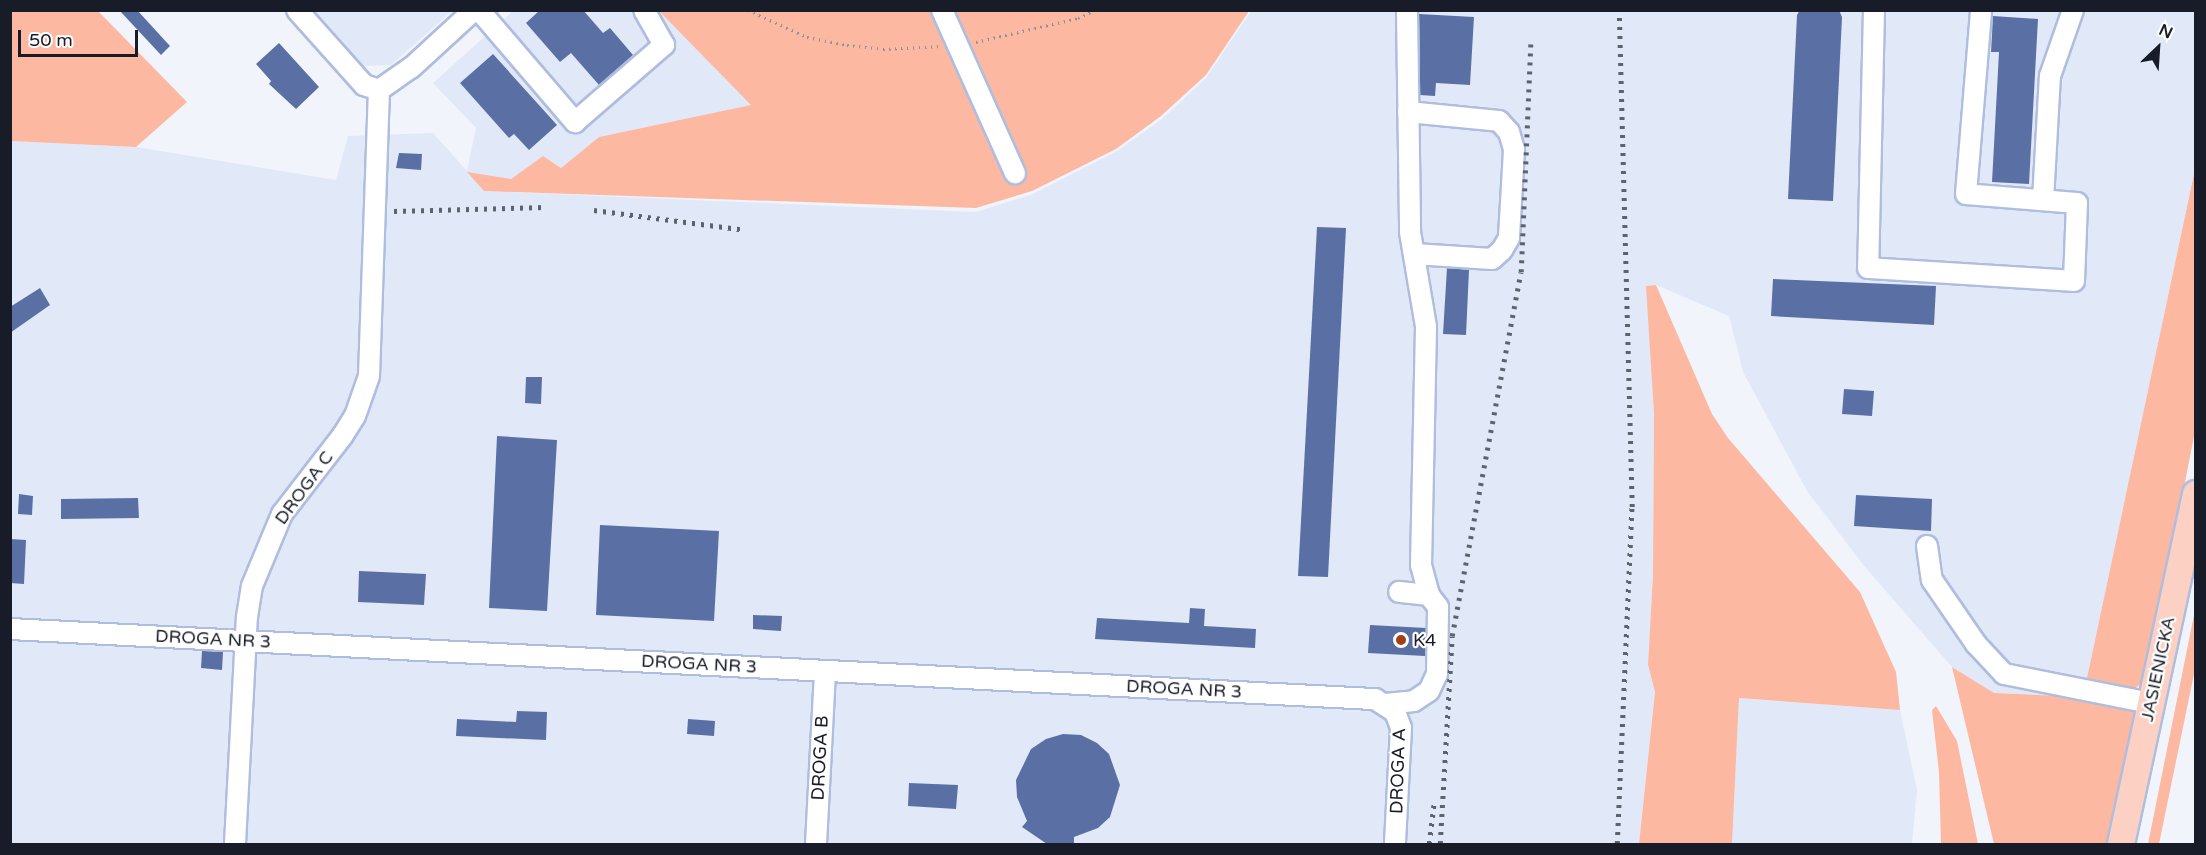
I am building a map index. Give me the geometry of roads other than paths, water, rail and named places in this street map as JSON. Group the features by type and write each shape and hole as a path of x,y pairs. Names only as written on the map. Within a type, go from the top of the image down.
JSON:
{"main road":[{"name":"JASIENICKA","path":"2121,844 2196,494"}],"street":[{"path":"297,10 364,85 379,90 411,68 477,10 575,122 664,45 645,10"},
{"path":"942,10 1015,173"},
{"name":"DROGA NR 3","path":"10,628 1358,698 1386,704 1414,701 1429,691 1437,674 1438,607 1429,595 1421,565 1426,327 1414,254 1407,186 1407,10"},
{"path":"1874,10 1868,267 2074,281 2077,203 1966,194 1981,10"},
{"path":"2043,200 2050,76 2073,10"},
{"name":"DROGA C","path":"236,844 246,641 252,586 270,536 287,506 355,416 369,376 379,90"},
{"path":"1408,112 1499,122 1509,132 1514,150 1509,237 1502,250 1492,259 1414,254"},
{"path":"1927,546 1932,580 1976,644 2004,674 2151,703"},
{"path":"1399,592 1429,595"},
{"name":"DROGA B","path":"816,844 825,671"},
{"name":"DROGA A","path":"1386,704 1395,712 1401,728 1395,844"}],"railway":[{"path":"1617,844 1632,507 1619,10"},
{"path":"1440,844 1452,636 1521,272 1531,38"},
{"path":"394,211 545,207"},
{"path":"594,210 745,230"},
{"path":"1429,844 1434,802"}],"place":[{"name":"K4","path":"1401,640"}]}
